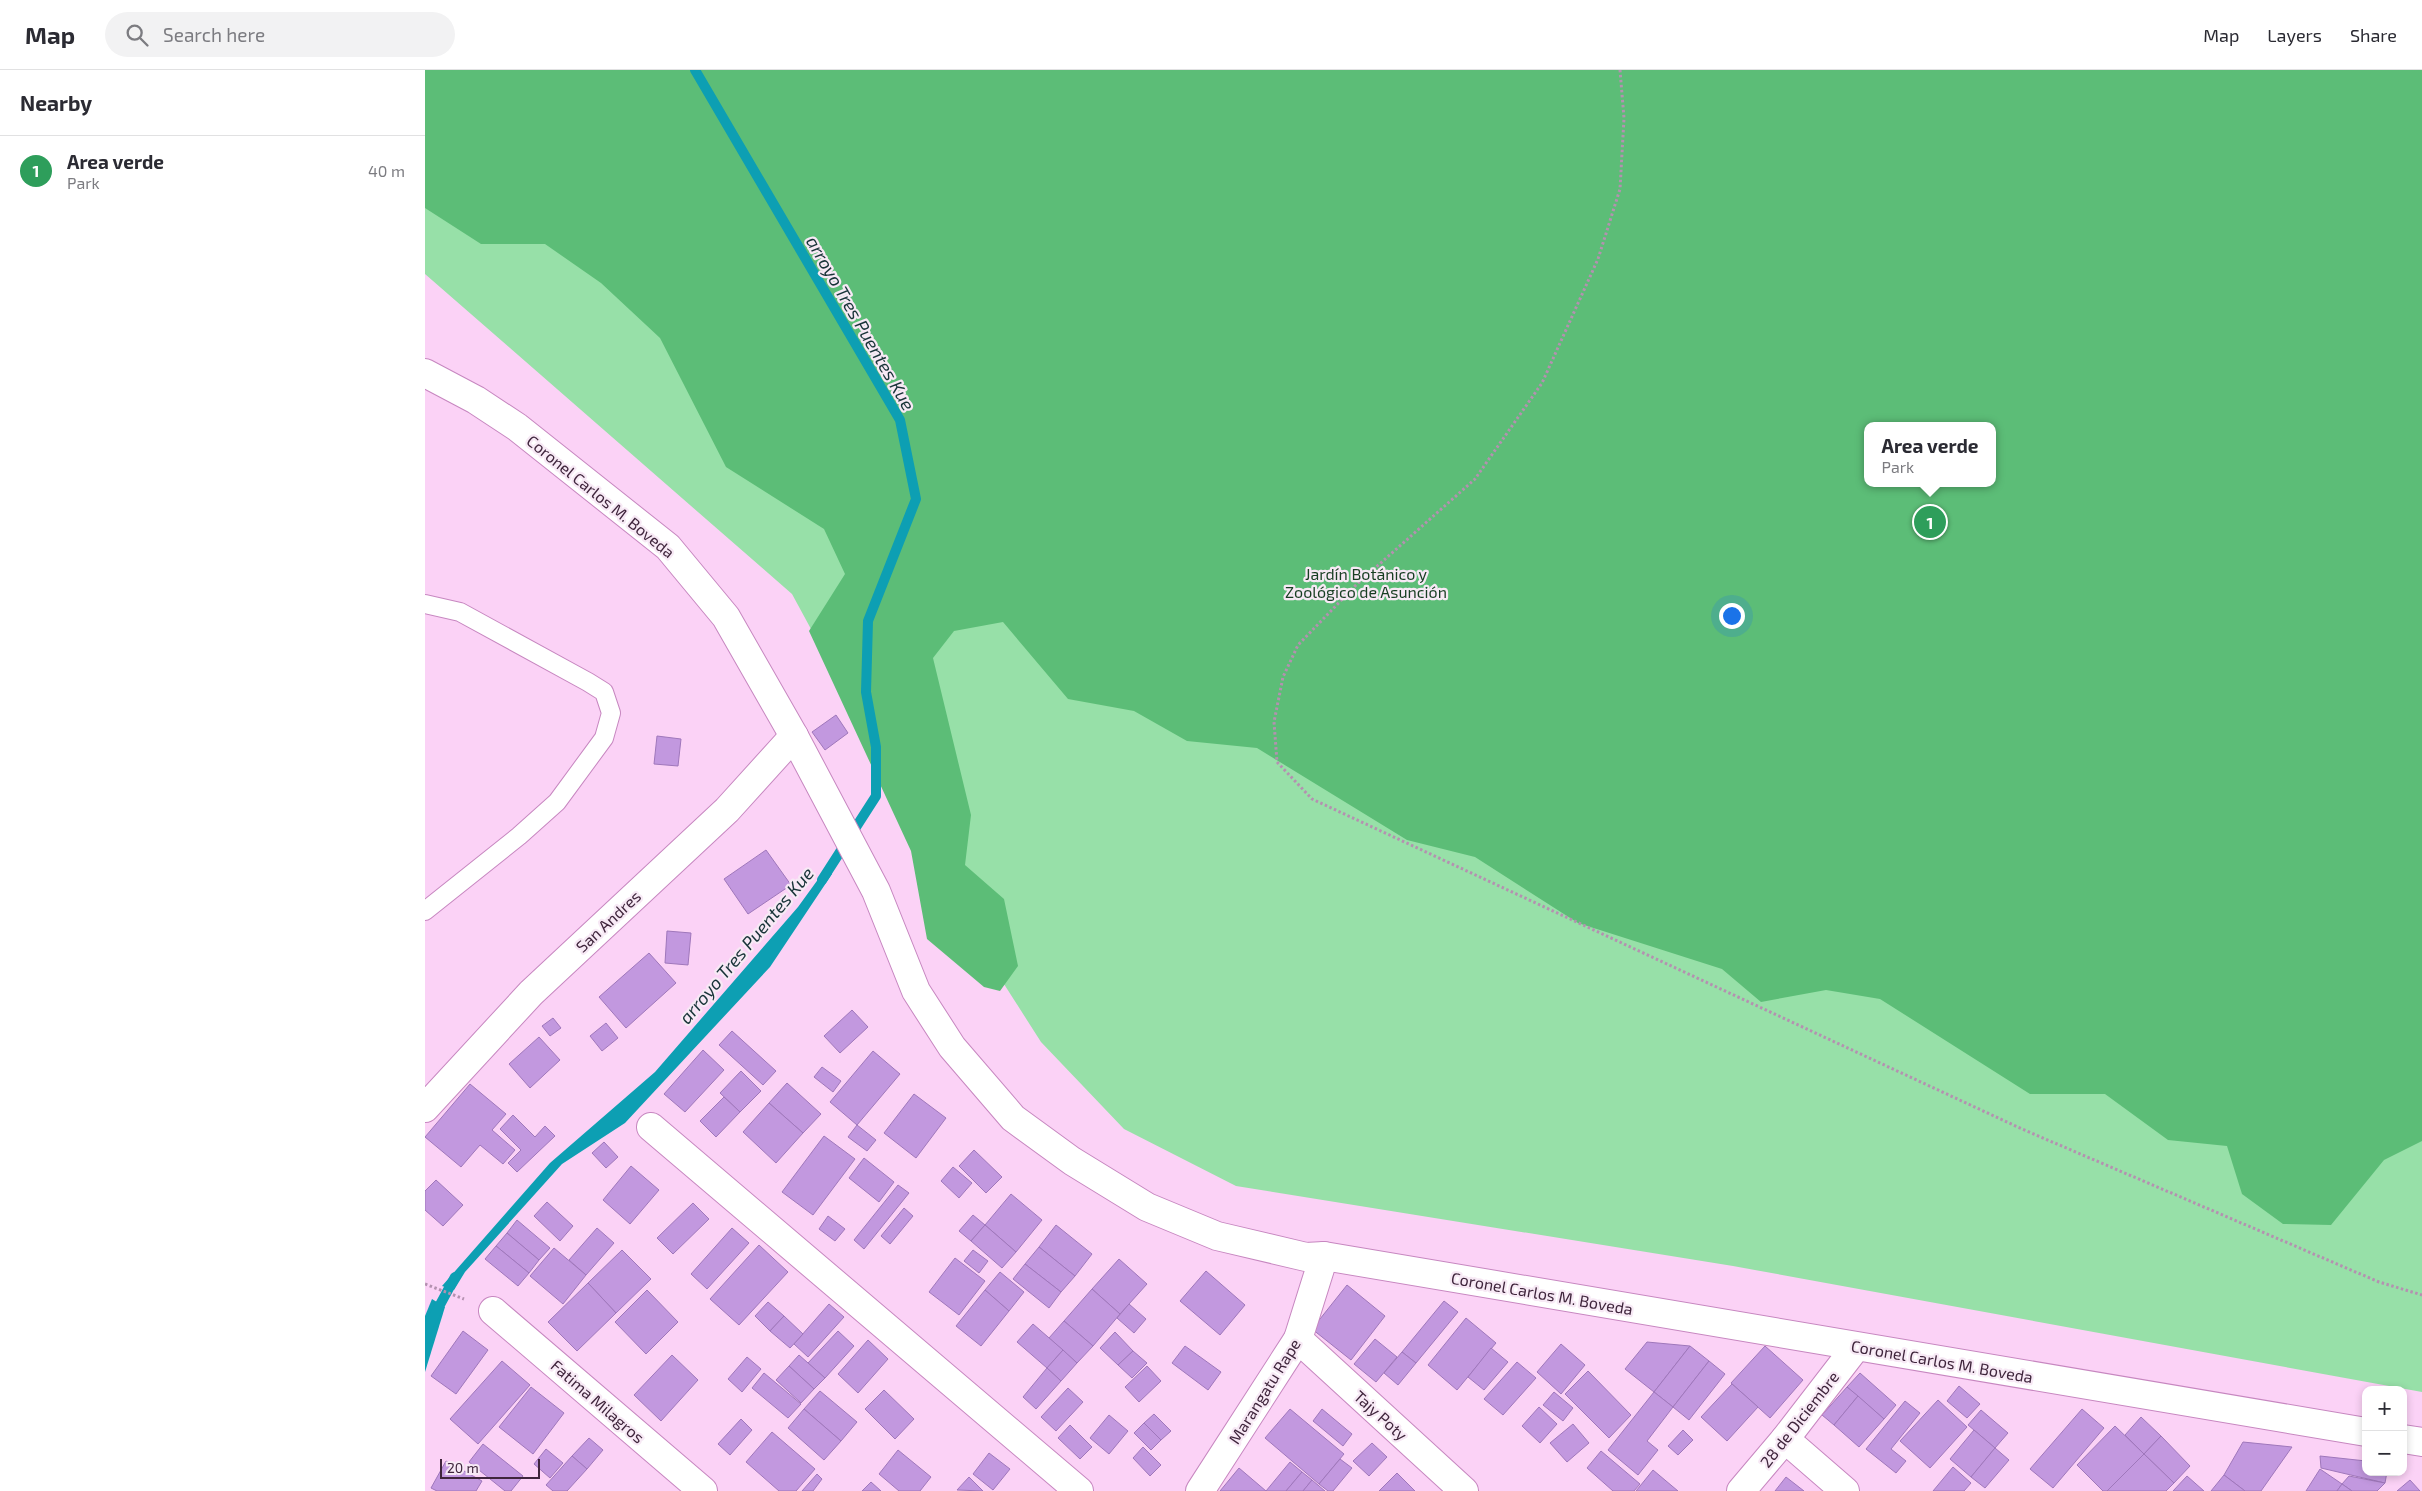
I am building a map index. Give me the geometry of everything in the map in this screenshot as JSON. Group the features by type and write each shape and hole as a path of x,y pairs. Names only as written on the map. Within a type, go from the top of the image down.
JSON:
{"street":[{"name":"Coronel Carlos M. Boveda","path":"425,373 476,400 517,428 668,547 726,617 794,736 876,891 917,991 953,1047 1013,1118 1072,1161 1147,1207 1217,1236 1306,1257 1324,1256 2362,1431"},
{"name":"San Andres","path":"425,1108 531,993 727,810 794,736"},
{"path":"651,1127 1079,1491"},
{"name":"Marangatu Rape","path":"1200,1491 1298,1339 1324,1256"},
{"name":"Fatima Milagros","path":"493,1311 703,1491"},
{"name":"Tajy Poty","path":"1298,1339 1464,1491"},
{"name":"28 de Diciembre","path":"1741,1491 1785,1439 1856,1347"},
{"path":"1785,1439 1845,1491"},
{"path":"2407,1440 2422,1442"}],"lane":[{"path":"425,604 460,612 588,682 604,692 611,712 604,738 557,802 519,836 425,912"}],"path":[{"path":"1620,70 1625,118 1620,189 1599,259 1541,383 1475,479 1357,585 1298,645 1283,677 1274,722 1277,762 1312,799 1321,804 2022,1129 2379,1282 2422,1295"},
{"path":"425,1284 493,1311"}],"green space":[{"name":"Jardín Botánico y Zoológico de Asunción","path":"425,70 2422,70 2422,1392 2407,1389 2407,1386 2389,1386 1733,1266 1236,1186 1124,1129 1041,1042 972,934 901,795 792,594 425,274"},
{"name":"Jardín Botánico y Zoológico de Asunción","path":"425,70 2422,70 2422,1141 2384,1160 2331,1225 2283,1224 2242,1194 2227,1146 2168,1140 2105,1094 2030,1094 1880,999 1826,990 1761,1002 1722,969 1578,923 1475,857 1407,840 1257,748 1187,741 1134,711 1068,699 1003,622 954,631 933,658 971,815 965,865 1004,899 1018,966 1000,991 984,987 927,939 911,851 809,631 845,574 824,529 726,467 660,338 601,283 545,244 481,244 425,208"}],"water":[{"path":"827,867 832,874 770,967 625,1123 562,1164 465,1272 454,1290 442,1286 550,1163 655,1072 798,907"},
{"path":"432,1299 445,1307 425,1372 425,1316"}],"building":[{"path":"836,715 848,733 825,750 812,732"},
{"path":"657,736 681,739 678,766 654,764"},
{"path":"766,850 791,885 748,914 724,879"},
{"path":"667,931 691,933 688,965 665,963"},
{"path":"649,953 676,983 626,1028 599,997"},
{"path":"852,1010 868,1027 840,1053 824,1036"},
{"path":"553,1018 561,1028 550,1036 542,1026"},
{"path":"606,1023 618,1038 602,1051 590,1036"},
{"path":"732,1031 776,1071 763,1085 719,1045"},
{"path":"539,1037 560,1060 530,1088 509,1064"},
{"path":"703,1050 724,1070 685,1112 664,1094"},
{"path":"873,1051 900,1074 857,1125 830,1102"},
{"path":"822,1067 841,1081 833,1092 814,1077"},
{"path":"741,1071 761,1091 740,1112 720,1093"},
{"path":"787,1083 821,1114 803,1133 769,1103"},
{"path":"470,1084 506,1114 492,1130 515,1150 503,1164 480,1145 461,1167 425,1137"},
{"path":"914,1094 946,1118 916,1158 884,1133"},
{"path":"724,1097 740,1112 716,1137 700,1121"},
{"path":"769,1103 803,1133 776,1163 743,1132"},
{"path":"513,1115 535,1137 545,1126 555,1136 517,1172 508,1163 521,1150 500,1129"},
{"path":"857,1125 876,1140 867,1151 848,1137"},
{"path":"824,1136 855,1159 813,1215 782,1192"},
{"path":"604,1142 618,1157 606,1168 592,1153"},
{"path":"974,1150 1002,1177 986,1193 959,1166"},
{"path":"864,1158 894,1182 879,1202 849,1178"},
{"path":"631,1166 659,1190 630,1224 603,1200"},
{"path":"953,1167 972,1183 959,1198 941,1181"},
{"path":"436,1180 463,1205 443,1226 425,1210 425,1191"},
{"path":"898,1185 909,1193 864,1249 854,1240"},
{"path":"1011,1194 1042,1220 1016,1252 985,1225"},
{"path":"547,1202 573,1226 560,1241 534,1216"},
{"path":"693,1203 709,1219 673,1254 657,1238"},
{"path":"904,1208 913,1216 890,1244 881,1236"},
{"path":"973,1215 985,1225 971,1241 959,1231"},
{"path":"828,1216 845,1229 835,1241 819,1229"},
{"path":"517,1220 550,1248 539,1260 507,1233"},
{"path":"985,1225 1016,1252 1002,1268 971,1241"},
{"path":"1056,1225 1092,1254 1075,1276 1039,1247"},
{"path":"597,1228 614,1243 586,1275 569,1260"},
{"path":"732,1228 749,1243 707,1289 691,1274"},
{"path":"507,1233 539,1260 529,1273 496,1246"},
{"path":"759,1245 788,1272 739,1325 710,1299"},
{"path":"496,1246 529,1273 518,1286 485,1259"},
{"path":"1039,1247 1075,1276 1061,1292 1025,1264"},
{"path":"554,1248 586,1275 563,1304 530,1276"},
{"path":"622,1250 651,1279 616,1313 588,1283"},
{"path":"973,1250 988,1261 979,1273 964,1261"},
{"path":"955,1258 985,1281 959,1315 929,1292"},
{"path":"1119,1259 1147,1284 1120,1314 1092,1289"},
{"path":"1025,1264 1061,1292 1049,1308 1013,1279"},
{"path":"1206,1271 1245,1305 1220,1335 1180,1301"},
{"path":"1000,1272 1024,1292 1009,1311 985,1290"},
{"path":"588,1283 616,1313 577,1351 548,1322"},
{"path":"1347,1285 1385,1316 1351,1360 1312,1329"},
{"path":"1092,1289 1120,1314 1093,1346 1064,1321"},
{"path":"647,1290 678,1322 646,1354 615,1322"},
{"path":"985,1290 1009,1311 981,1346 956,1326"},
{"path":"1444,1301 1458,1312 1416,1363 1402,1352"},
{"path":"768,1302 784,1316 770,1331 755,1316"},
{"path":"829,1304 844,1317 808,1357 794,1344"},
{"path":"1129,1304 1146,1319 1134,1333 1117,1318"},
{"path":"784,1316 803,1334 790,1348 770,1331"},
{"path":"1466,1318 1496,1343 1457,1390 1428,1365"},
{"path":"1064,1321 1093,1346 1077,1363 1049,1338"},
{"path":"1033,1324 1063,1350 1047,1368 1017,1342"},
{"path":"463,1331 488,1350 456,1394 431,1376"},
{"path":"838,1331 854,1346 825,1378 808,1363"},
{"path":"1115,1332 1133,1351 1118,1365 1100,1348"},
{"path":"1375,1339 1397,1357 1376,1382 1354,1364"},
{"path":"868,1340 888,1359 858,1393 838,1374"},
{"path":"1647,1342 1690,1346 1654,1392 1625,1369"},
{"path":"1561,1344 1585,1365 1561,1394 1537,1372"},
{"path":"1185,1346 1221,1372 1208,1390 1172,1363"},
{"path":"1690,1346 1709,1361 1673,1407 1654,1392"},
{"path":"1765,1346 1803,1380 1770,1418 1731,1383"},
{"path":"1491,1348 1508,1362 1484,1390 1468,1377"},
{"path":"1063,1350 1077,1363 1061,1381 1047,1368"},
{"path":"1133,1351 1147,1363 1132,1378 1118,1365"},
{"path":"1402,1352 1416,1363 1398,1385 1384,1373"},
{"path":"672,1355 698,1380 661,1421 634,1395"},
{"path":"799,1355 825,1378 814,1389 789,1366"},
{"path":"747,1357 761,1369 742,1392 728,1379"},
{"path":"502,1361 530,1385 478,1444 450,1419"},
{"path":"1709,1361 1725,1374 1689,1420 1673,1407"},
{"path":"1517,1362 1536,1378 1503,1415 1484,1399"},
{"path":"789,1366 814,1389 801,1403 776,1380"},
{"path":"1147,1366 1161,1381 1139,1402 1125,1387"},
{"path":"1047,1368 1061,1381 1036,1409 1023,1397"},
{"path":"1588,1371 1631,1415 1609,1438 1565,1394"},
{"path":"764,1373 801,1404 788,1418 752,1388"},
{"path":"1860,1373 1896,1405 1884,1419 1847,1387"},
{"path":"1732,1384 1758,1407 1727,1441 1701,1417"},
{"path":"1959,1386 1980,1404 1967,1418 1947,1401"},
{"path":"531,1387 564,1413 533,1454 499,1427"},
{"path":"1847,1387 1858,1396 1834,1425 1822,1415"},
{"path":"1068,1388 1083,1402 1056,1431 1041,1417"},
{"path":"884,1390 914,1419 895,1439 865,1409"},
{"path":"820,1391 857,1422 841,1441 804,1409"},
{"path":"1554,1392 1573,1408 1563,1421 1543,1405"},
{"path":"1654,1392 1673,1407 1647,1441 1658,1450 1638,1475 1608,1450"},
{"path":"1858,1396 1884,1419 1859,1447 1834,1425"},
{"path":"1938,1400 1967,1427 1930,1468 1900,1441"},
{"path":"1905,1401 1920,1413 1891,1449 1906,1461 1896,1473 1866,1449"},
{"path":"1539,1407 1557,1424 1540,1443 1522,1426"},
{"path":"804,1409 841,1441 824,1460 788,1428"},
{"path":"1290,1409 1344,1454 1319,1484 1265,1438"},
{"path":"1322,1409 1352,1434 1343,1446 1313,1421"},
{"path":"2082,1409 2104,1428 2053,1488 2030,1469"},
{"path":"1981,1410 2008,1433 1995,1448 1968,1425"},
{"path":"1154,1414 1171,1431 1161,1440 1144,1423"},
{"path":"1109,1415 1128,1431 1109,1454 1090,1438"},
{"path":"2141,1417 2161,1436 2144,1454 2125,1435"},
{"path":"741,1419 752,1430 730,1455 718,1444"},
{"path":"1144,1423 1161,1440 1151,1450 1134,1433"},
{"path":"1573,1424 1589,1443 1567,1462 1550,1443"},
{"path":"1070,1425 1092,1447 1080,1459 1058,1438"},
{"path":"2115,1426 2144,1454 2107,1491 2103,1491 2077,1465"},
{"path":"1683,1430 1693,1440 1678,1455 1668,1446"},
{"path":"1974,1430 1995,1448 1971,1477 1950,1459"},
{"path":"772,1432 815,1469 796,1491 779,1491 746,1462"},
{"path":"2161,1436 2190,1466 2174,1483 2144,1454"},
{"path":"589,1438 603,1450 587,1469 572,1456"},
{"path":"2243,1442 2292,1447 2261,1491 2245,1491 2224,1475"},
{"path":"1372,1443 1387,1457 1369,1476 1353,1461"},
{"path":"483,1444 523,1476 511,1491 505,1491 469,1462"},
{"path":"1143,1447 1161,1465 1150,1476 1133,1458"},
{"path":"1995,1448 2009,1460 1985,1488 1971,1477"},
{"path":"546,1449 563,1463 550,1478 534,1464"},
{"path":"898,1450 931,1477 920,1491 899,1491 879,1474"},
{"path":"1601,1451 1640,1484 1634,1491 1613,1491 1587,1468"},
{"path":"989,1453 1010,1469 993,1490 973,1474"},
{"path":"2144,1454 2174,1483 2166,1491 2107,1491"},
{"path":"572,1456 587,1469 567,1491 553,1491 546,1485"},
{"path":"2320,1456 2362,1461 2362,1476 2386,1476 2385,1483 2321,1468"},
{"path":"1340,1459 1352,1468 1333,1491 1328,1491 1319,1484"},
{"path":"446,1461 482,1481 476,1491 437,1491 431,1488"},
{"path":"1290,1462 1302,1472 1286,1491 1266,1491"},
{"path":"1953,1467 1971,1483 1964,1491 1933,1491"},
{"path":"1239,1468 1266,1491 1220,1491"},
{"path":"2320,1469 2342,1484 2337,1491 2306,1491"},
{"path":"1653,1470 1678,1491 1636,1491"},
{"path":"1302,1472 1312,1480 1303,1491 1286,1491"},
{"path":"1397,1473 1415,1491 1379,1491"},
{"path":"817,1474 822,1479 813,1491 802,1491"},
{"path":"2224,1475 2245,1491 2211,1491"},
{"path":"2187,1476 2204,1491 2173,1491"},
{"path":"2349,1476 2385,1483 2377,1491 2352,1491 2342,1484"},
{"path":"969,1477 983,1491 957,1490"},
{"path":"1786,1477 1804,1491 1775,1491"},
{"path":"1312,1480 1325,1491 1303,1491"},
{"path":"2410,1480 2420,1491 2397,1491"},
{"path":"871,1482 881,1491 862,1491"},
{"path":"2342,1484 2352,1491 2337,1491"}],"waterway":[{"name":"arroyo Tres Puentes Kue","path":"695,70 900,420 916,499 868,621 866,692 876,747 876,796 822,880"},
{"name":"arroyo Tres Puentes Kue","path":"425,1339 429,1325 455,1277"}],"place":[{"name":"Area verde","path":"1930,522"}]}
